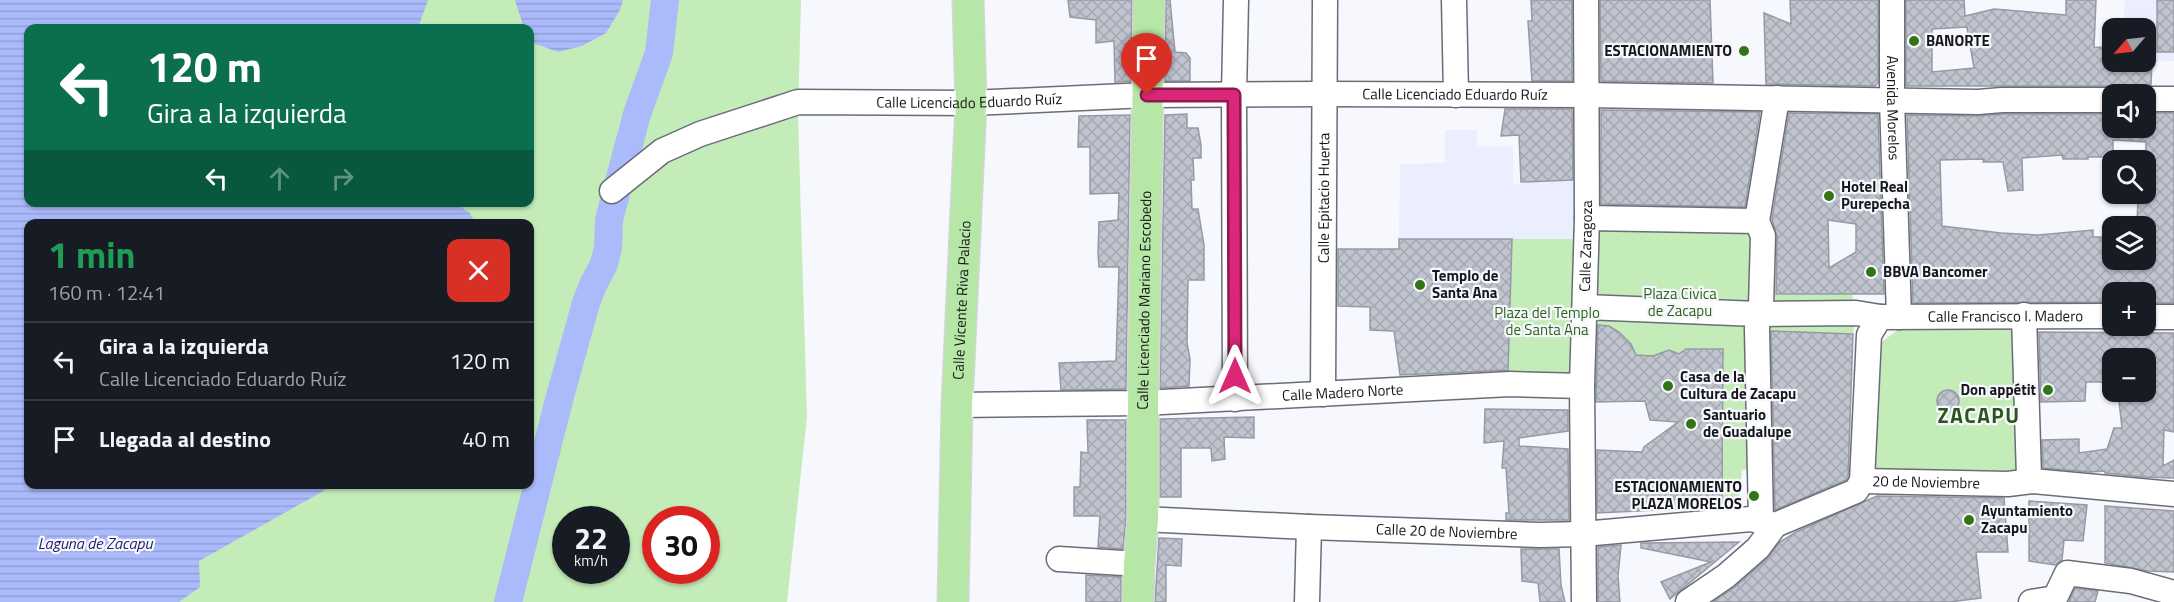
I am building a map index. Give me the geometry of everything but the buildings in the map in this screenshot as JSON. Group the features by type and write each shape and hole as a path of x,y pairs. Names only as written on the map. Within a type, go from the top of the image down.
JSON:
{"main road":[{"name":"Calle Vicente Riva Palacio","path":"953,602 957,405 971,103 968,0"},
{"name":"Calle Licenciado Mariano Escobedo","path":"1137,602 1143,519 1149,0"}],"street":[{"path":"1235,399 1236,0"},
{"name":"Calle Epitacio Huerta","path":"1323,394 1325,0"},
{"path":"1454,0 1456,95"},
{"name":"Calle Zaragoza","path":"1584,602 1582,386 1587,218 1586,0"},
{"name":"Avenida Morelos","path":"1862,481 1869,335 1889,317 1892,0"},
{"name":"Calle Licenciado Eduardo Ruíz","path":"617,186 662,151 700,134 798,102 971,103 1147,95 1324,94 1587,95 1978,102 2102,100"},
{"path":"1688,602 1726,576 1758,548 1762,522 1758,314 1761,306 1763,236 1757,221 1777,98"},
{"path":"2156,99 2174,99"},
{"path":"1587,218 1757,221"},
{"name":"Calle Francisco I. Madero","path":"1585,307 1758,314 1856,313 1889,317 2102,316"},
{"path":"2024,315 2029,477 2032,481"},
{"path":"2156,317 2174,317"},
{"name":"Calle Madero Norte","path":"957,405 1143,403 1510,384 1582,386"},
{"path":"1752,481 1762,522"},
{"name":"20 de Noviembre","path":"1762,522 1856,491 1862,481 2008,484 2032,481 2174,494"},
{"name":"Calle 20 de Noviembre","path":"1143,519 1309,528 1540,535 1762,522"},
{"path":"1308,602 1309,528"},
{"path":"1059,559 1139,564"},
{"path":"2031,602 2055,598 2067,573 2131,581 2174,593"}],"shaded area":[{"path":"2125,0 2174,0 2174,61 2156,61 2156,18 2123,18"},
{"path":"1445,130 1477,130 1477,147 1513,146 1513,184 1578,180 1585,241 1399,239 1400,164 1445,163"}],"green space":[{"path":"0,0 801,0 798,116 807,417 787,602 0,602"},
{"name":"Plaza Civica de Zacapu","path":"1597,217 1757,221 1765,295 1852,294 1856,313 1853,334 1759,331 1760,469 1742,470 1738,510 1722,509 1724,428 1722,394 1595,398"},
{"name":"Plaza del Templo de Santa Ana","path":"1512,239 1573,239 1585,242 1582,386 1508,380"},
{"path":"2020,325 2017,476 1885,477 1873,465 1873,349 1901,327"}],"water":[{"name":"Laguna de Zacapu","path":"0,0 428,0 419,24 24,24 24,207 460,207 469,212 473,219 24,219 24,489 327,489 199,561 200,587 179,602 0,602"},
{"path":"515,0 623,0 620,10 606,33 582,46 558,52 534,43 534,24 523,24"}],"waterway":[{"path":"508,602 586,303 604,264 608,248 609,220 616,193 637,114 659,53 665,0"}],"place":[{"name":"BANORTE","path":"1914,41"},
{"name":"ESTACIONAMIENTO","path":"1744,51"},
{"name":"Hotel Real Purepecha","path":"1829,196"},
{"name":"BBVA Bancomer","path":"1871,272"},
{"name":"Templo de Santa Ana","path":"1420,285"},
{"name":"Casa de la Cultura de Zacapu","path":"1668,386"},
{"name":"Don appétit","path":"2048,390"},
{"name":"Santuario de Guadalupe","path":"1691,424"},
{"name":"ESTACIONAMIENTO PLAZA MORELOS","path":"1754,496"},
{"name":"Ayuntamiento Zacapu","path":"1969,520"}],"district":[{"name":"ZACAPU","path":"1979,416"}],"route":[{"path":"1147,95 1234,95 1235,376"}]}
